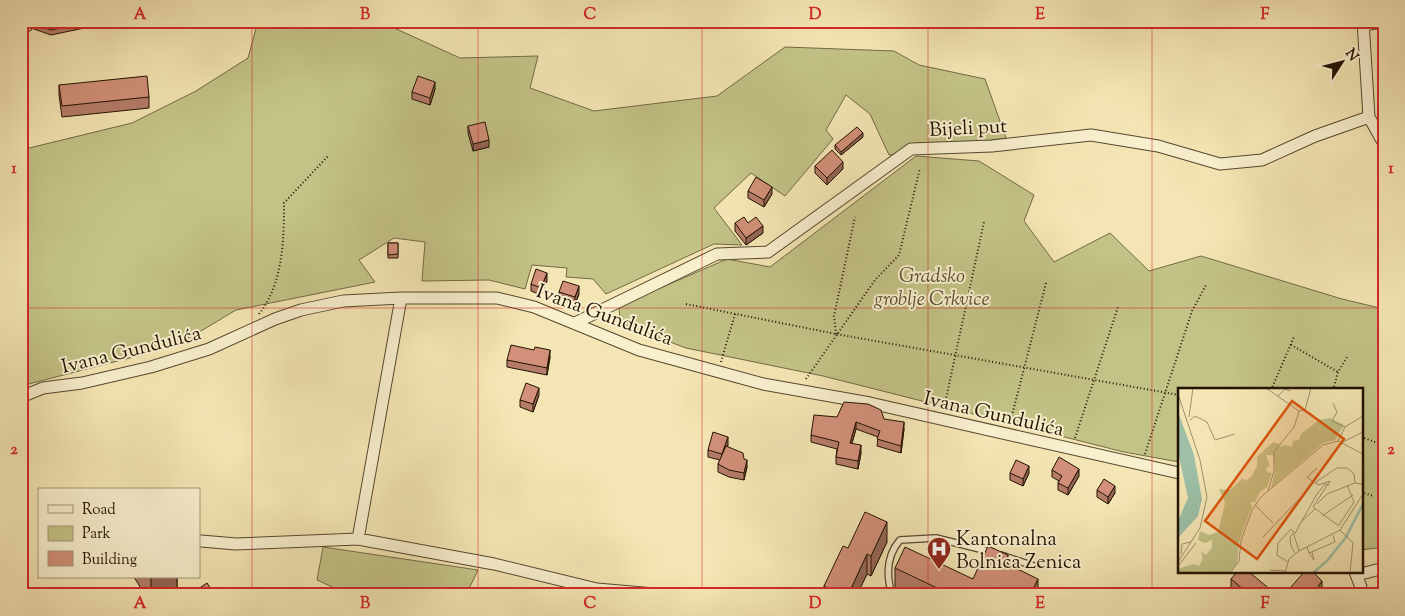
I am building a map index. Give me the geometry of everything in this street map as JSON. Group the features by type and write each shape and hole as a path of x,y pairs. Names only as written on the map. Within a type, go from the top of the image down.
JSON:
{"street":[{"path":"1384,22 1363,23 1369,116 1384,144"},
{"name":"Bijeli put","path":"575,323 717,254 768,252 911,149 992,146 1091,135 1158,146 1220,164 1262,160 1315,136 1369,116"},
{"path":"358,540 401,298"},
{"name":"Ivana Gundulića","path":"21,397 43,388 82,384 151,367 209,349 301,310 343,301 401,298 497,298 534,307 639,350 718,372 798,390 870,403 1141,466 1178,473"},
{"path":"201,541 236,544 358,540 494,564 597,589 666,595"},
{"path":"1362,573 1384,568"},
{"path":"1356,574 1362,595"}],"lane":[{"path":"21,33 32,25 32,21"},
{"path":"892,595 888,561 892,549 900,540 936,538 985,549 1034,566"}],"path":[{"path":"242,334 270,300 284,243 284,203 328,156"},
{"path":"798,390 875,280 899,255 920,168"},
{"path":"836,334 834,316 855,217"},
{"path":"942,420 984,222"},
{"path":"1007,434 1046,283"},
{"path":"1141,466 1192,311 1206,285"},
{"path":"686,304 836,334 1178,395"},
{"path":"1072,450 1118,307"},
{"path":"718,372 735,314"},
{"path":"1272,388 1294,337"},
{"path":"1291,345 1338,372"},
{"path":"1334,388 1338,372 1347,357"},
{"path":"1362,437 1378,443"},
{"path":"1362,492 1373,496"}],"green space":[{"path":"258,21 379,21 460,58 538,56 530,88 594,111 717,96 785,47 894,51 919,65 985,79 1006,138 889,155 870,114 846,95 826,130 833,139 785,196 751,173 714,208 742,245 714,244 606,294 593,279 566,277 567,268 532,265 525,289 489,280 422,281 425,242 394,238 359,260 375,282 236,310 191,337 145,354 21,386 21,150 132,123 196,91 248,58"},
{"name":"Gradsko groblje Crkvice","path":"916,156 979,161 1034,195 1024,221 1054,262 1110,233 1149,271 1201,256 1342,299 1384,309 1384,547 1362,550 1362,388 1178,388 1178,462 1124,452 823,376 686,348 620,323 619,306 727,259 770,267"},
{"path":"323,547 478,570 466,595 350,595 317,580"}],"building":[{"path":"44,21 93,21 51,30 34,24"},
{"path":"147,76 149,97 62,106 59,85"},
{"path":"418,76 435,82 430,98 412,92"},
{"path":"485,122 489,140 473,144 468,126"},
{"path":"857,127 863,133 841,152 835,145"},
{"path":"832,150 843,162 827,178 815,166"},
{"path":"756,177 772,187 764,200 748,191"},
{"path":"744,217 748,223 756,217 763,226 746,238 735,223"},
{"path":"388,243 398,243 398,254 388,255"},
{"path":"536,269 547,273 541,288 531,284"},
{"path":"563,281 579,286 575,297 559,292"},
{"path":"511,345 534,350 535,347 550,350 547,368 507,360"},
{"path":"526,383 539,388 533,404 520,400"},
{"path":"844,402 868,404 881,410 884,419 904,422 901,446 877,439 880,431 856,422 850,443 861,445 858,461 836,457 839,442 811,435 814,415 837,417"},
{"path":"713,432 728,437 722,454 708,450"},
{"path":"726,446 743,453 744,459 747,460 744,473 729,470 718,464"},
{"path":"1059,457 1079,469 1068,488 1058,483 1062,476 1052,470"},
{"path":"1016,460 1029,466 1023,479 1010,473"},
{"path":"1104,479 1115,486 1108,497 1097,490"},
{"path":"865,512 887,522 871,556 867,554 848,595 842,595 824,586 843,546 848,548"},
{"path":"988,546 1008,555 1005,563 1038,579 1030,595 952,595 895,568 905,547 973,579"},
{"path":"1235,574 1251,574 1277,595 1250,595 1231,579"},
{"path":"1302,574 1315,574 1322,581 1318,586 1327,595 1299,595 1291,587"},
{"path":"207,583 215,595 189,595"}],"place":[{"name":"Kantonalna Bolnica Zenica","path":"939,570"}]}
